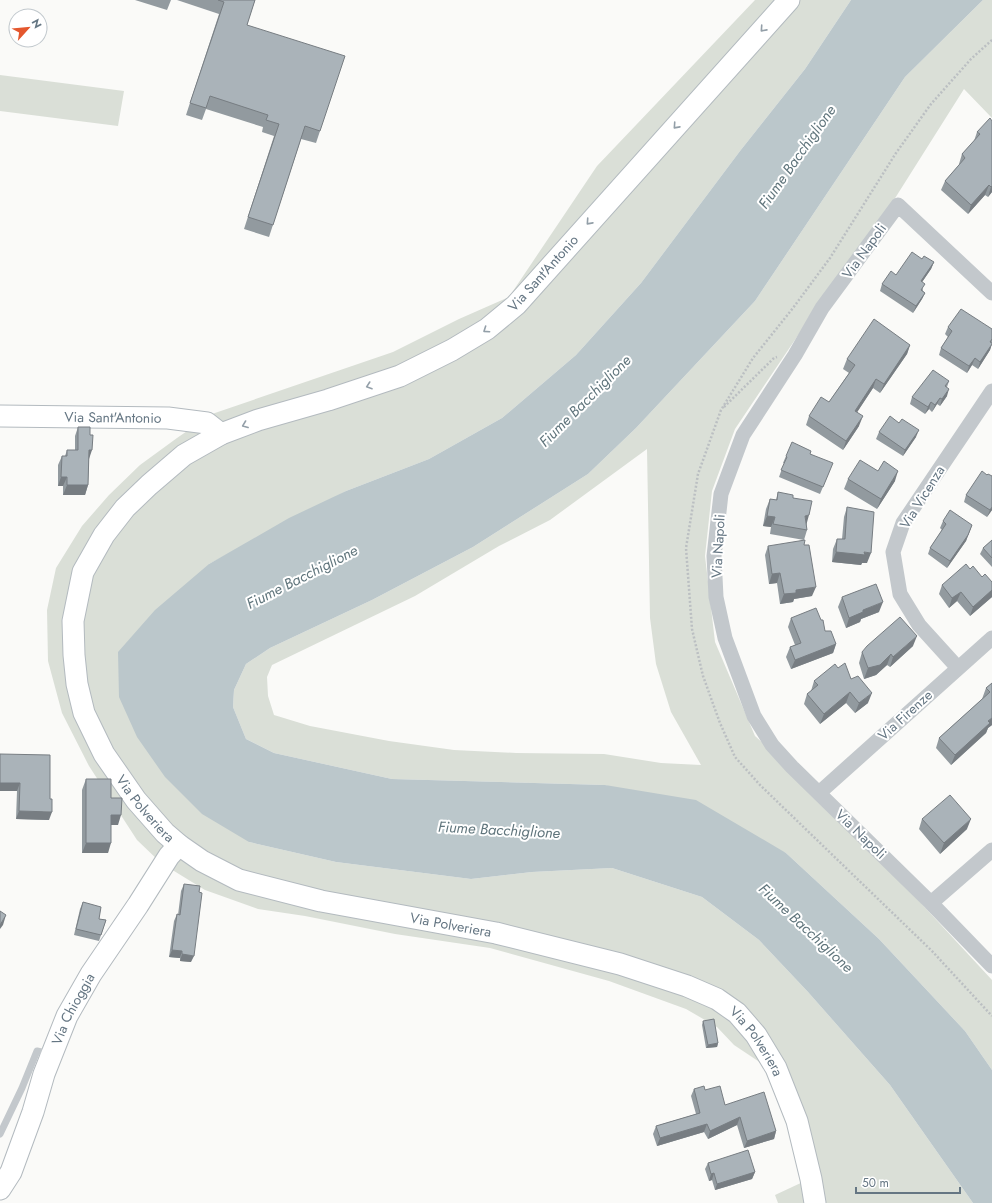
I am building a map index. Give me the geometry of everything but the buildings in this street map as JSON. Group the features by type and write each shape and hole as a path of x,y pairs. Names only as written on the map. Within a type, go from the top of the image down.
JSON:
{"street":[{"name":"Via Sant'Antonio","path":"74,655 73,621 83,572 104,535 125,508 149,485 184,455 221,434 258,420 328,400 400,376 452,350 487,329 516,305 789,0"},
{"name":"Via Napoli","path":"992,293 898,205 822,308 795,355 743,435 721,494 714,556 716,597 725,638 754,716 772,745 792,767 931,903 992,966"},
{"name":"Via Vicenza","path":"958,668 919,626 900,594 893,552 903,523 992,391"},
{"name":"Via Sant'Antonio","path":"0,416 168,418 207,423 221,434"},
{"name":"Via Firenze","path":"819,793 992,638"},
{"name":"Via Polveriera","path":"74,655 77,684 84,712 104,754 136,800 165,833 202,861 239,880 253,884 321,901 511,936 620,964 688,986 717,998 737,1013 756,1035 776,1068 797,1121 811,1178 815,1203"},
{"name":"Via Chioggia","path":"0,1189 11,1172 67,1016 91,974 169,856 179,845"},
{"path":"931,903 992,850"}],"lane":[{"path":"0,1134 37,1052 52,1055"}],"path":[{"path":"992,40 971,59 931,104 896,152 830,258 793,308 752,358 721,410 698,474 686,548 692,628 702,676 735,757 760,785 932,951 992,1016"},
{"path":"721,410 774,358 788,352 795,355"}],"shaded area":[{"path":"755,0 851,0 805,69 740,151 641,283 576,355 502,418 429,459 346,491 209,564 249,842 336,862 471,879 532,872 612,868 702,897 759,940 808,992 890,1085 973,1203 778,1203 775,1195 805,1181 773,1071 734,1045 717,1027 686,1009 609,981 490,948 395,934 305,916 258,909 205,890 161,863 137,840 89,766 62,713 48,661 47,610 56,568 82,526 109,495 140,465 212,414 393,352 459,319 509,297 597,166"},
{"path":"983,0 992,0 992,118 964,89 892,203 815,310 735,429 712,491 705,556 715,642 755,736 819,793 992,980 992,1070 965,1031 879,939 786,853 605,785 392,779 274,753 246,739 233,707 234,690 246,664 270,648 372,600 473,547 588,474 636,428 755,301 905,77","holes":["647,449 650,618 656,664 671,712 701,765 661,763 604,754 516,753 454,750 389,741 310,726 274,715 268,696 267,677 272,665 415,596 499,546 550,520"]},
{"path":"0,75 124,91 118,126 0,111"}],"water":[{"name":"Fiume Bacchiglione","path":"851,0 983,0 905,77 755,301 636,428 588,474 473,547 372,600 270,648 246,664 234,690 233,707 246,739 274,753 392,779 605,785 696,800 786,853 879,939 965,1031 992,1070 992,1203 973,1203 890,1085 808,992 759,940 702,897 612,868 532,872 471,879 336,862 249,842 202,814 165,777 137,737 119,697 118,652 155,610 209,564 289,518 346,491 429,459 502,418 576,355 641,283 740,151 805,69"}]}
